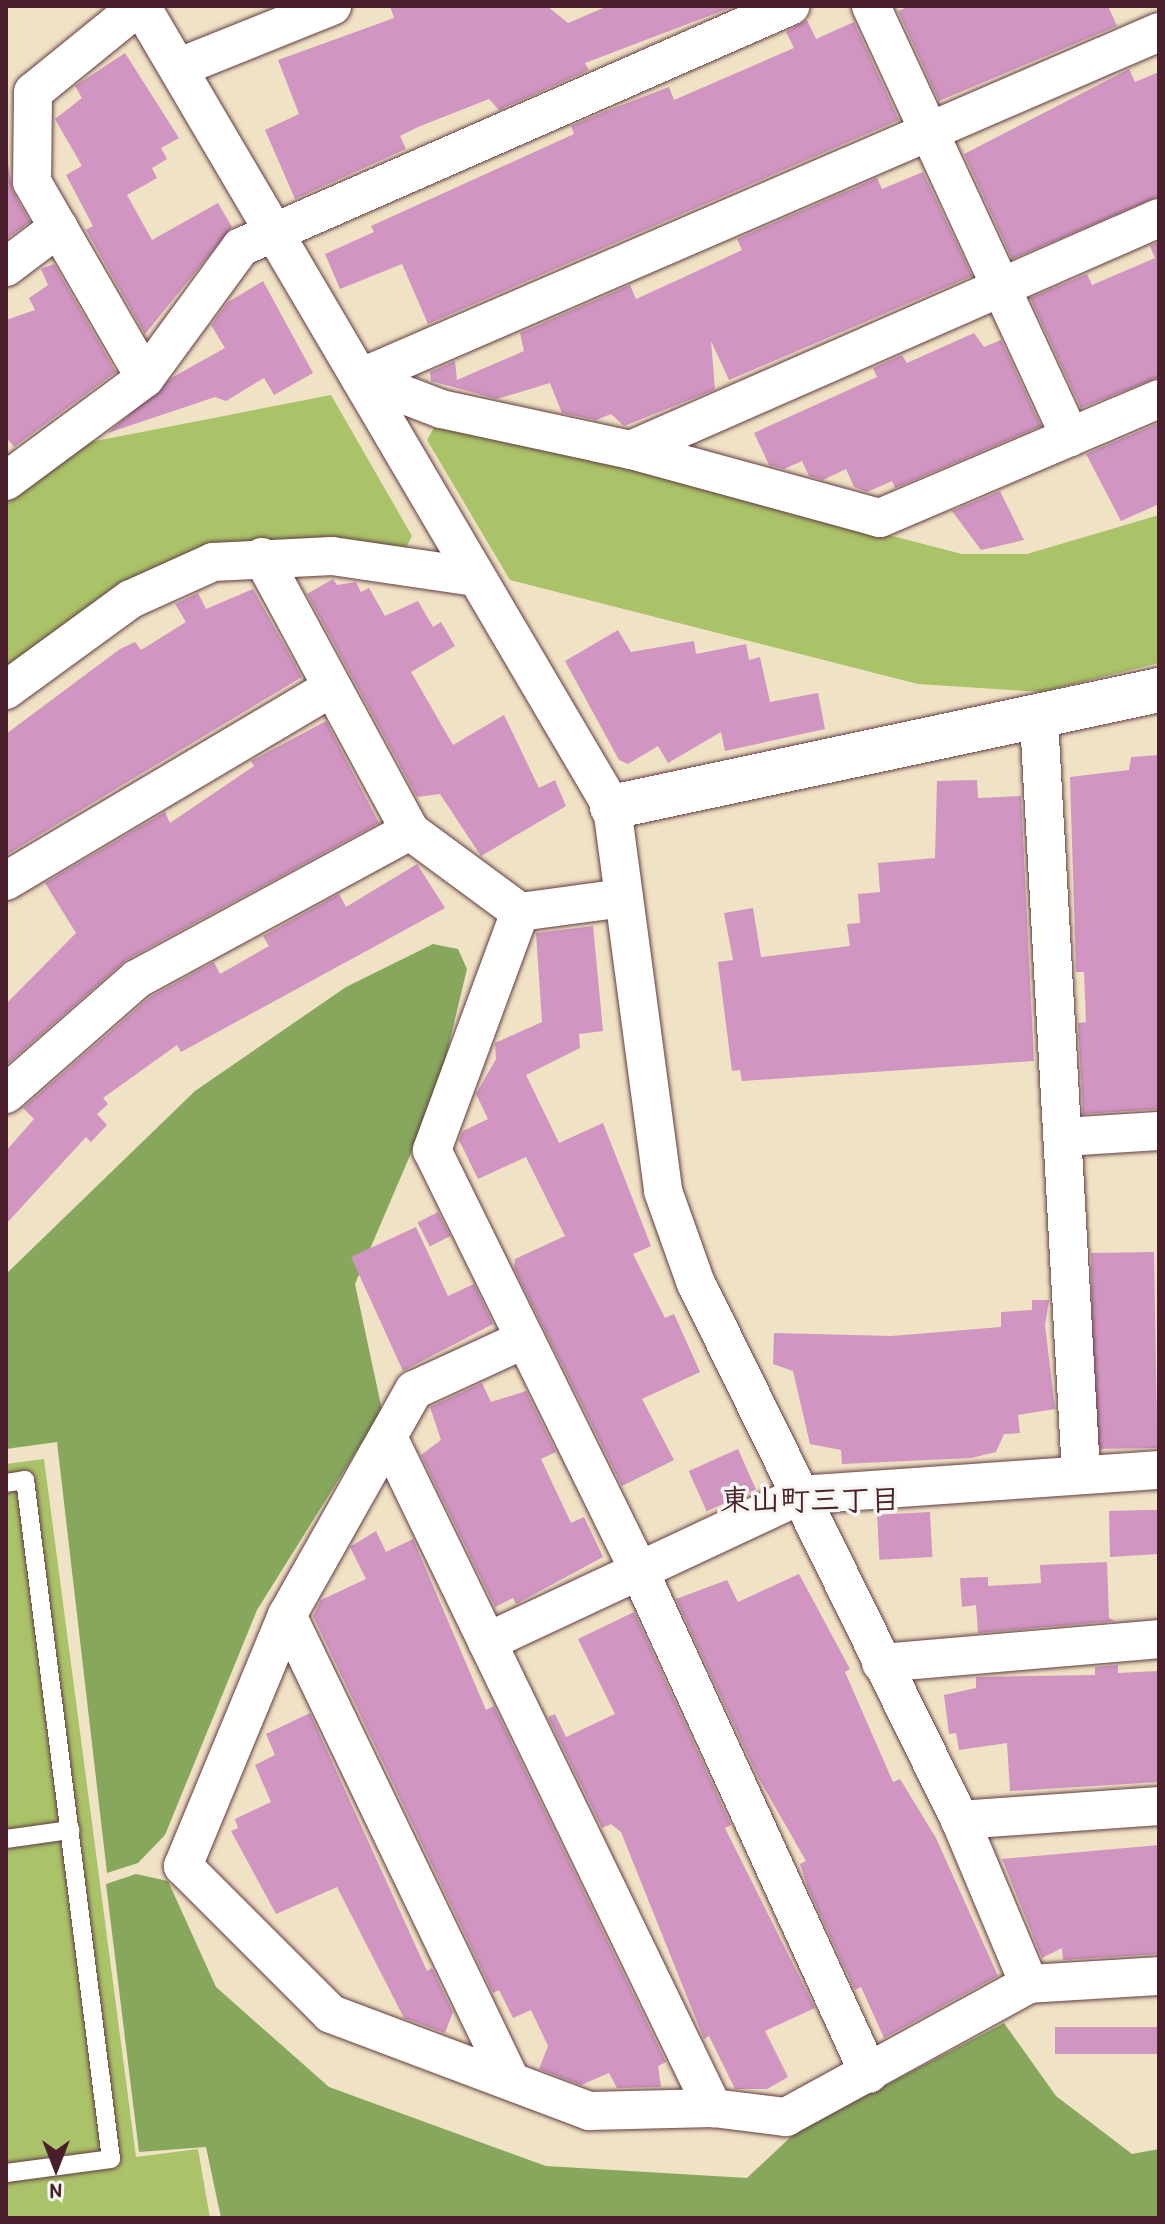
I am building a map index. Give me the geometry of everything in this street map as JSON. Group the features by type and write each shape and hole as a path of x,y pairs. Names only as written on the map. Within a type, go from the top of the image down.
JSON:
{"street":[{"path":"145,378 32,182 33,92 140,6 180,67 271,232 612,807 663,1191 695,1281 960,1820 1029,1984"},
{"path":"180,67 332,6"},
{"path":"6,481 145,378 241,247 790,6"},
{"path":"871,6 1070,437"},
{"path":"360,378 1159,32"},
{"path":"631,450 1159,218"},
{"path":"6,267 59,227"},
{"path":"360,378 441,409 631,450 880,518 1159,399"},
{"path":"6,690 131,599 213,562 262,557 332,556 476,577"},
{"path":"262,557 410,831 520,912 624,898"},
{"path":"6,881 331,688"},
{"path":"612,807 1039,719 1159,690"},
{"path":"1039,719 1081,1473"},
{"path":"6,1094 137,979 410,831"},
{"path":"520,912 432,1150 638,1568 869,2074"},
{"path":"1063,1137 1159,1131"},
{"path":"525,1339 414,1390 287,1615 183,1866 331,2014 508,2075 589,2111 713,2108 786,2117 1029,1984 1159,1976"},
{"path":"388,1437 713,2108"},
{"path":"487,1642 638,1568 801,1495 1081,1473 1159,1470"},
{"path":"287,1615 508,2075"},
{"path":"881,1663 1159,1639"},
{"path":"960,1820 1159,1806"}],"lane":[{"path":"6,1483 25,1480 111,2159 6,2173"},
{"path":"6,1839 70,1830"}],"green space":[{"path":"331,395 412,536 403,554 322,539 226,545 6,673 6,499 80,444"},
{"path":"439,419 962,554 1027,554 1159,515 1159,663 1041,692 918,684 510,580 427,440"},
{"path":"433,944 458,949 467,969 438,1090 355,1284 382,1410 257,1610 165,1835 138,1863 107,1873 57,1442 6,1449 6,1274 195,1091 346,987"},
{"path":"44,1459 136,2157 198,2149 210,2218 6,2218 6,1464"},
{"path":"136,1874 168,1881 216,1987 329,2087 546,2166 747,2178 795,2133 1004,2023 1056,2096 1132,2154 1159,2149 1159,2218 221,2218 206,2147 139,2152 106,1884"}],"building":[{"path":"390,6 547,6 568,23 608,6 735,6 585,63 589,70 499,110 489,99 418,127 400,136 406,149 295,199 265,130 299,114 278,60 394,18"},
{"path":"910,6 1108,6 1117,26 939,101 898,11"},
{"path":"807,20 816,39 854,22 899,120 428,324 402,264 340,289 325,254 374,232 371,226 574,134 571,126 606,111 669,87 674,100 794,48 786,32"},
{"path":"125,53 179,138 161,148 167,159 152,168 157,178 127,195 152,240 218,203 232,227 145,334 86,230 93,226 66,175 82,166 55,119 82,98 75,86"},
{"path":"1129,69 1135,82 1159,72 1159,196 1012,259 964,154"},
{"path":"6,153 13,192 30,222 6,239"},
{"path":"923,172 972,276 729,380 711,341 715,389 709,392 624,426 611,414 596,420 562,413 550,383 497,399 431,381 430,372 455,361 457,380 524,351 520,333 630,285 636,299 742,250 737,239 877,178 882,189"},
{"path":"1159,242 1159,377 1081,408 1030,298 1087,274 1092,285 1155,258 1150,246"},
{"path":"54,264 116,372 14,447 6,437 6,320 35,310 29,298 48,285 41,269"},
{"path":"263,281 313,373 274,395 264,378 226,401 215,397 108,433 173,377 225,348 211,325 228,302"},
{"path":"974,333 984,347 1001,340 1041,426 895,488 892,481 867,492 854,487 846,469 823,480 809,476 802,461 784,469 769,465 754,433 877,377 873,368 902,355 907,363"},
{"path":"1159,423 1159,504 1121,521 1086,454"},
{"path":"1000,491 1024,540 981,550 952,511"},
{"path":"333,579 337,585 356,582 361,592 369,588 385,616 418,601 433,627 441,622 455,646 411,672 453,745 504,715 539,788 555,780 566,806 481,856 440,794 417,797 307,594"},
{"path":"253,589 302,677 6,855 6,734 120,649 135,642 141,650 186,622 175,604 198,593 206,609"},
{"path":"618,630 631,652 694,641 696,654 746,644 749,660 760,657 770,702 818,693 825,729 725,751 721,732 668,763 658,746 628,764 619,760 565,661"},
{"path":"326,721 379,823 126,960 6,1065 6,1004 76,933 45,883 165,812 170,823 254,766 251,761"},
{"path":"1159,755 1159,1109 1083,1114 1078,1023 1086,1022 1084,972 1076,972 1070,777 1129,770 1131,757"},
{"path":"977,780 978,798 1021,796 1034,1061 742,1081 740,1070 732,1071 718,962 733,960 724,913 753,908 761,957 850,946 847,924 860,923 858,894 880,892 878,863 935,858 937,781"},
{"path":"417,864 445,908 181,1052 177,1045 103,1098 108,1104 97,1114 107,1125 91,1142 86,1137 6,1224 6,1151 34,1119 23,1108 150,997 214,962 220,974 269,946 263,936 339,894 346,907"},
{"path":"593,926 603,1031 579,1034 580,1048 526,1075 559,1143 603,1123 651,1246 633,1254 665,1318 674,1314 700,1372 642,1399 674,1460 622,1486 514,1268 515,1259 565,1236 526,1157 478,1179 459,1140 463,1131 488,1119 476,1094 496,1059 495,1043 542,1022 536,933"},
{"path":"438,1212 450,1236 430,1246 418,1222"},
{"path":"416,1227 448,1296 474,1284 493,1324 403,1371 351,1257"},
{"path":"1154,1252 1157,1448 1094,1449 1091,1253"},
{"path":"1032,1300 1049,1300 1045,1325 1055,1409 1018,1415 1020,1433 1004,1434 996,1452 971,1458 842,1464 841,1450 810,1444 793,1371 773,1364 774,1333 891,1336 1001,1327 1001,1312 1032,1310"},
{"path":"482,1383 491,1402 526,1391 556,1452 541,1459 571,1523 584,1517 603,1557 516,1604 513,1598 495,1607 421,1455 441,1440 430,1407"},
{"path":"738,1449 756,1489 707,1511 689,1471"},
{"path":"1159,1510 1159,1554 1110,1557 1109,1511"},
{"path":"930,1512 932,1557 879,1560 877,1515"},
{"path":"376,1531 386,1552 413,1539 486,1710 494,1706 666,2062 658,2066 661,2087 617,2088 609,2073 581,2085 539,2069 548,2046 531,2010 513,2018 499,1990 493,1993 313,1616 321,1600 366,1579 350,1547"},
{"path":"1107,1562 1109,1618 1115,1621 978,1633 976,1605 962,1607 960,1578 988,1577 988,1586 1041,1583 1040,1565"},
{"path":"799,1574 850,1669 845,1672 893,1782 900,1779 936,1838 998,1976 884,2038 861,1987 855,1990 808,1888 800,1864 806,1861 758,1777 676,1599 727,1580 738,1602"},
{"path":"634,1612 731,1825 725,1828 815,2008 765,2031 788,2077 767,2089 735,2089 709,2036 704,2039 621,1832 611,1824 602,1828 548,1717 555,1714 566,1737 615,1714 578,1639"},
{"path":"1118,1665 1118,1673 1159,1671 1159,1782 1010,1791 1007,1743 959,1750 956,1733 949,1734 944,1695 976,1688 976,1677 1095,1675 1095,1667"},
{"path":"310,1713 427,1971 432,1968 453,2012 445,2033 404,2018 337,1887 276,1914 231,1831 238,1828 235,1819 271,1802 255,1765 275,1755 266,1734"},
{"path":"1159,1845 1159,1954 1063,1960 1062,1948 1042,1958 1002,1859"},
{"path":"1055,2027 1159,2027 1159,2054 1055,2054"}],"district":[{"name":"東山町三丁目","path":"810,1499"}]}
